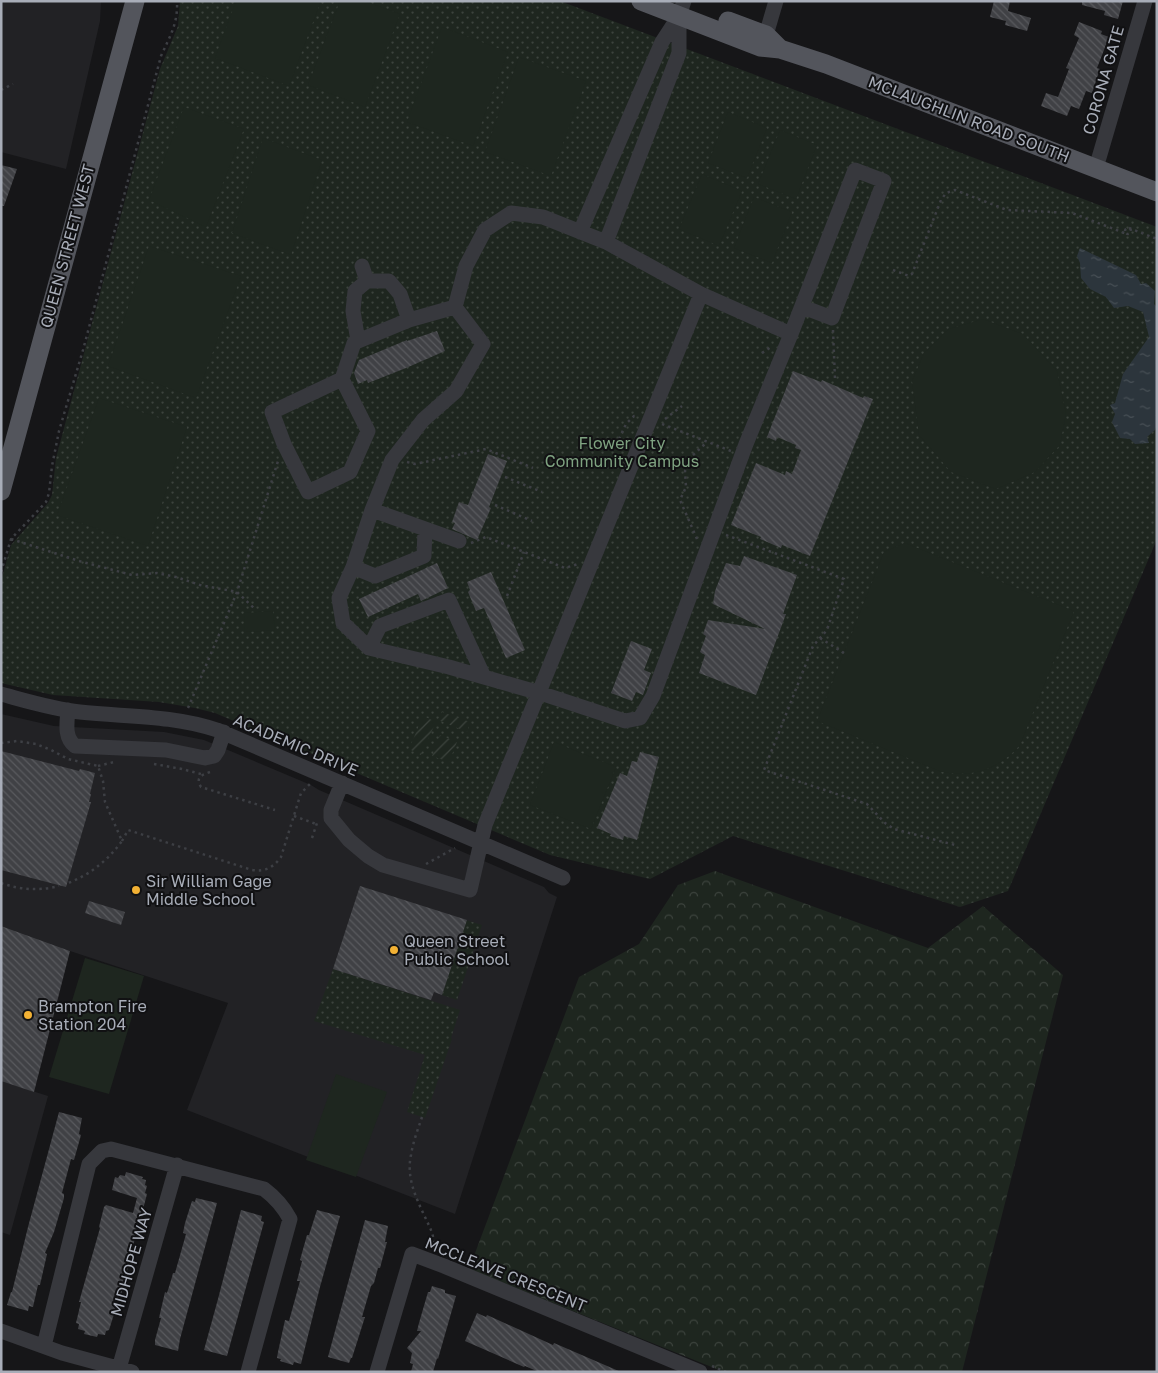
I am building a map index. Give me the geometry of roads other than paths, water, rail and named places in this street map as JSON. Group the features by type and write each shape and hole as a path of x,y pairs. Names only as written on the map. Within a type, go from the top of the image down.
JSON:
{"main road":[{"name":"QUEEN STREET WEST","path":"1,491 135,1"},
{"name":"MCLAUGHLIN ROAD SOUTH","path":"641,1 680,6 766,35 780,49"},
{"name":"MCLAUGHLIN ROAD SOUTH","path":"680,6 760,46 780,49 826,64 1157,192"}],"street":[{"path":"766,35 776,1"},
{"name":"CORONA GATE","path":"1096,168 1145,1"},
{"path":"580,232 662,42 680,6"},
{"path":"606,242 679,53 680,6"},
{"path":"455,307 483,344 456,391 423,420 392,460 372,510 353,567 339,598 342,623 368,648 484,677 540,693 624,721 640,718 653,696 746,444 803,307 855,170 884,181 832,318 803,307"},
{"path":"455,307 466,266 485,230 511,214 543,217 606,242 702,294 791,334"},
{"path":"362,266 367,281"},
{"path":"358,340 353,311 355,291 367,281 388,281 400,294 408,320"},
{"path":"342,783 331,810 331,818 349,840 368,856 383,864 470,890 485,825 702,294"},
{"path":"342,379 272,412 284,444 308,492 350,472 368,431 342,379 354,343 408,320 455,307"},
{"path":"372,510 459,541"},
{"path":"353,567 375,576 424,556 425,529"},
{"path":"368,648 380,626 449,600 484,677"},
{"name":"ACADEMIC DRIVE","path":"1,694 68,710 162,718 189,722 224,732 563,878"},
{"path":"68,710 68,736 75,746 166,750 205,758 214,756 224,732"},
{"path":"44,1346 89,1164 102,1151 111,1148 264,1189 280,1202 290,1219 248,1372"},
{"name":"MIDHOPE WAY","path":"123,1371 177,1165"},
{"name":"MCCLEAVE CRESCENT","path":"377,1372 412,1254 704,1368"},
{"path":"1,1331 123,1371"}],"water":[{"path":"1080,248 1136,275 1141,284 1146,283 1155,291 1154,304 1157,307 1157,424 1155,430 1147,437 1149,443 1135,444 1130,439 1120,438 1112,422 1115,414 1110,405 1115,403 1123,374 1149,337 1143,312 1128,306 1114,308 1106,297 1090,289 1081,278 1080,263 1077,256"}],"place":[{"name":"Sir William Gage Middle School","path":"136,890"},
{"name":"Queen Street Public School","path":"394,950"},
{"name":"Brampton Fire Station 204","path":"28,1015"}],"park label":[{"name":"Flower City Community Campus","path":"622,452"}]}
